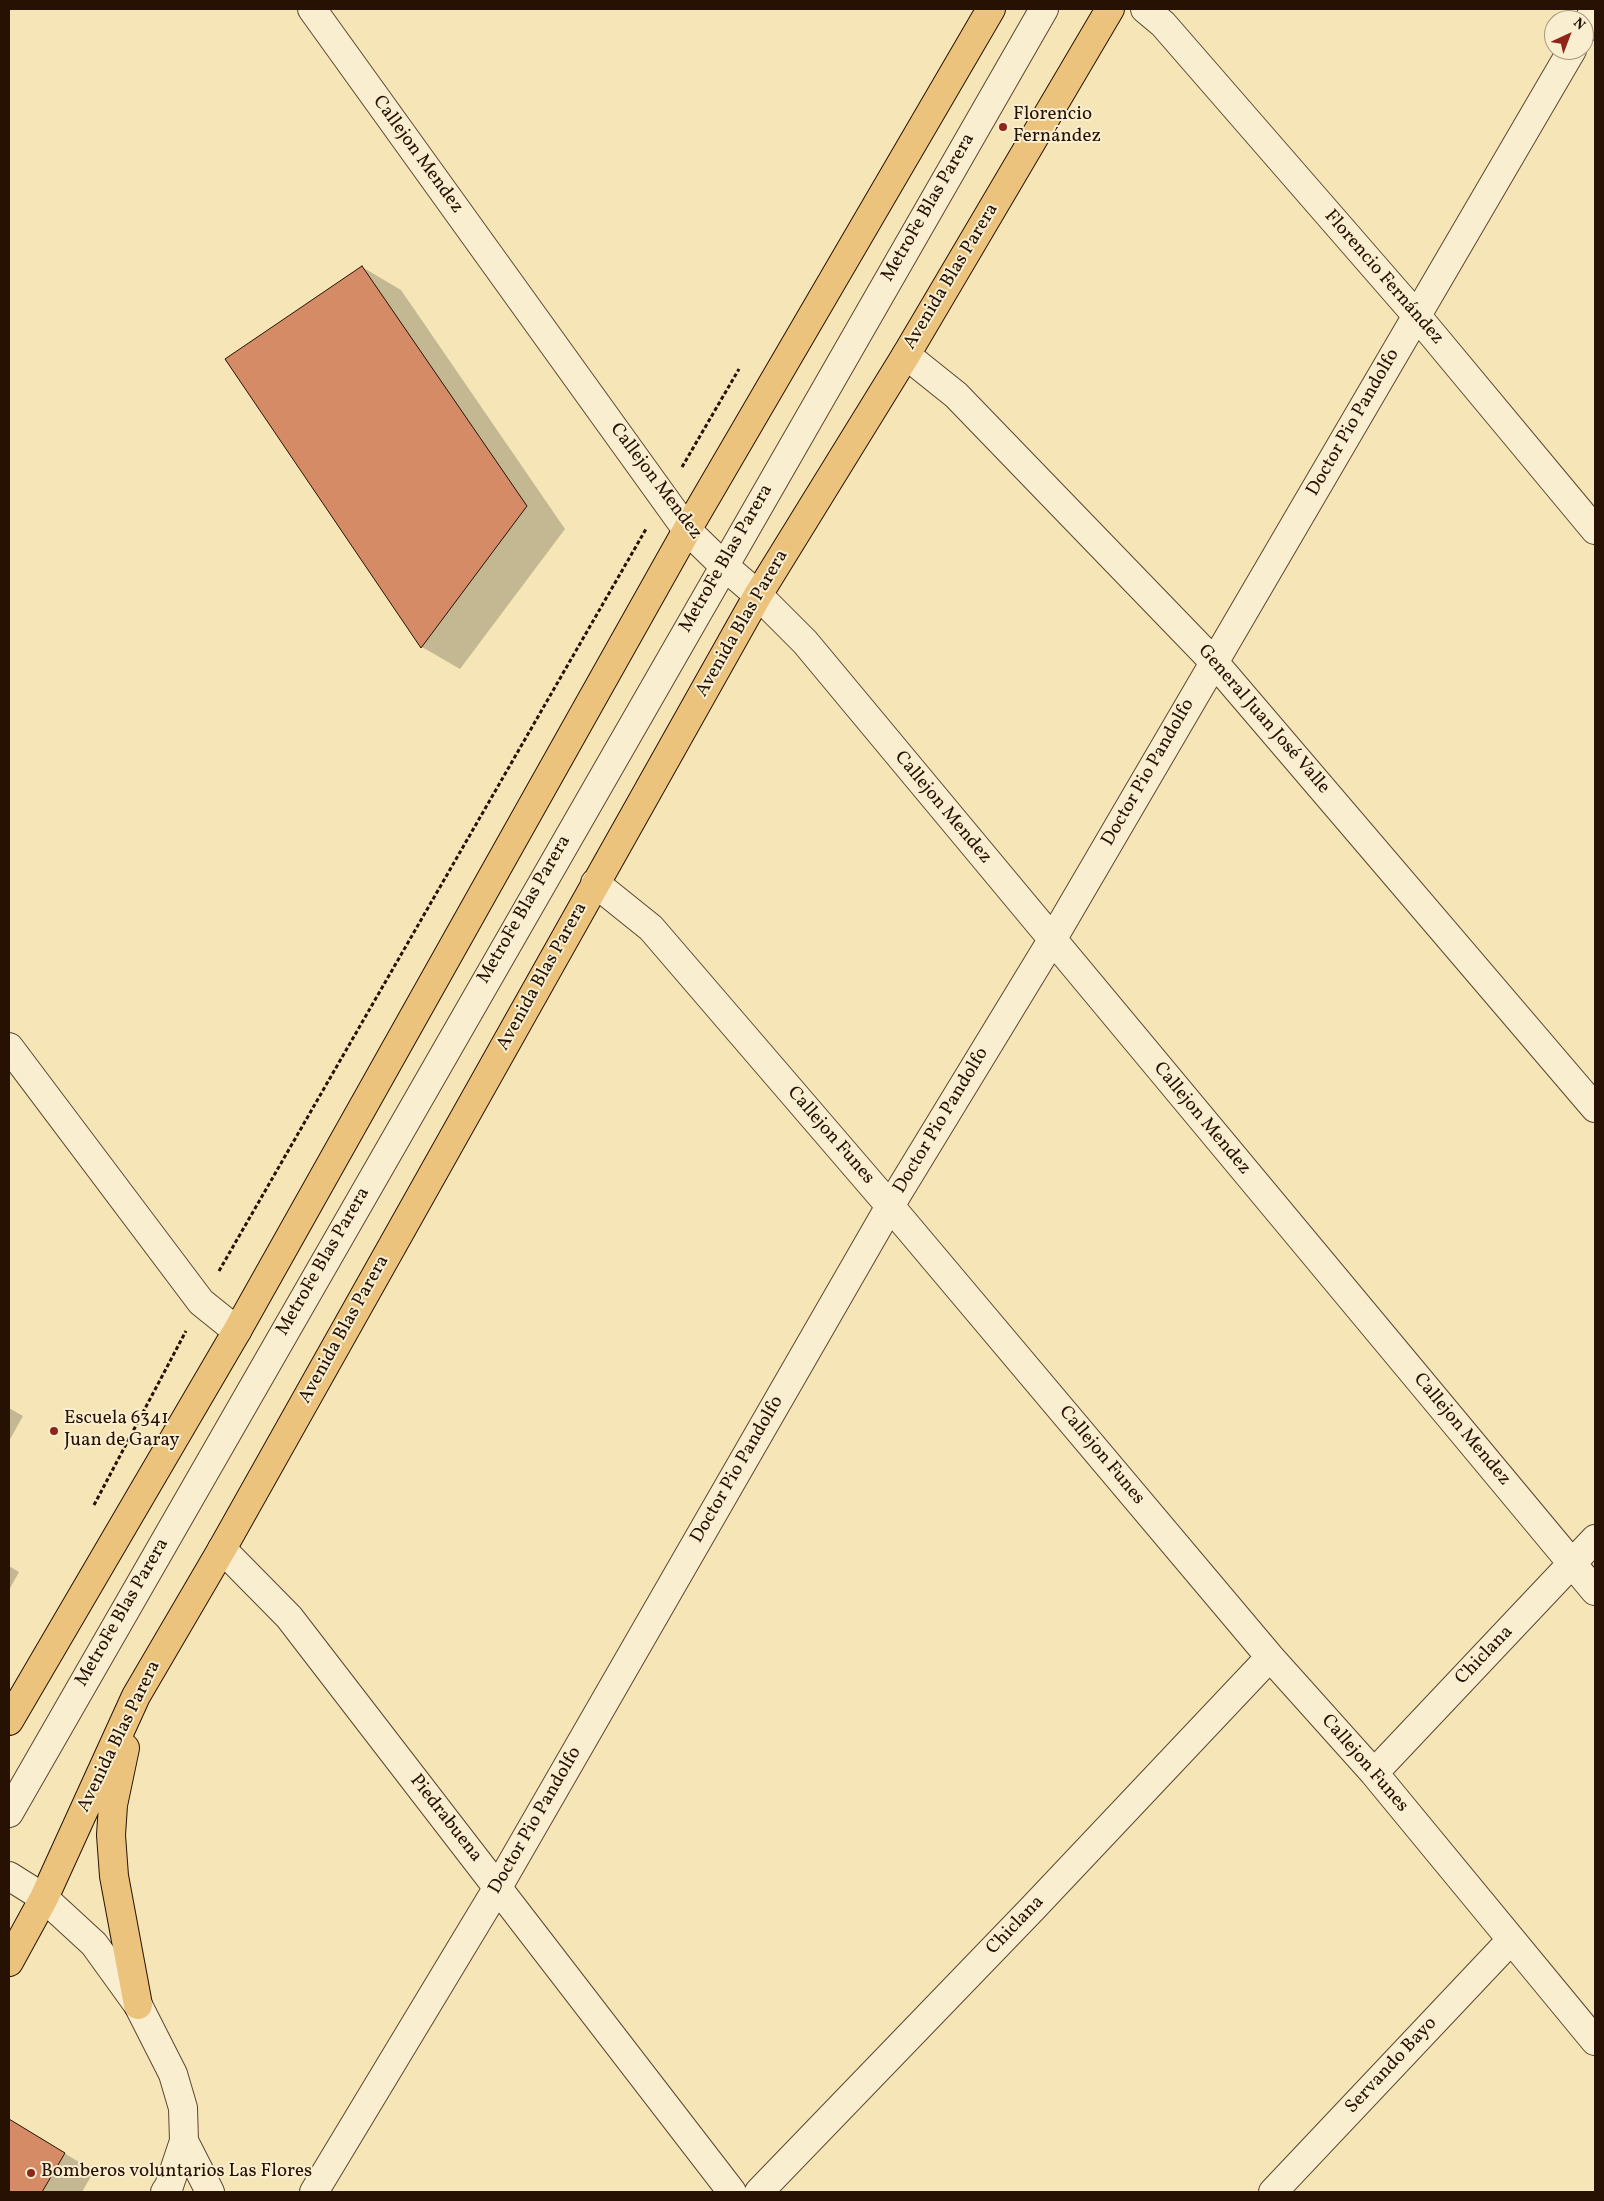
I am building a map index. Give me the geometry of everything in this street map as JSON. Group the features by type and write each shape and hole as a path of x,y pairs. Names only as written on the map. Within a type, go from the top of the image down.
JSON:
{"main road":[{"path":"9,1721 237,1331 688,530 991,9"},
{"name":"Avenida Blas Parera","path":"9,1962 44,1898 136,1696 222,1549 758,595 906,355 1110,9"},
{"path":"136,1696 113,1805 110,1835 114,1876 138,2005"}],"street":[{"name":"Callejon Mendez","path":"312,9 688,530 805,642 1595,1591"},
{"name":"MetroFe Blas Parera","path":"9,1813 723,565 1044,9"},
{"name":"Florencio Fernández","path":"1145,9 1164,24 1417,316 1595,530"},
{"name":"Doctor Pio Pandolfo","path":"314,2192 498,1887 890,1206 1052,940 1566,60"},
{"name":"General Juan José Valle","path":"906,355 956,395 1214,662 1595,1108"},
{"name":"Callejon Funes","path":"595,883 651,928 890,1206 1270,1657 1374,1773 1595,2041"},
{"path":"9,1047 201,1302 237,1331"},
{"name":"Chiclana","path":"1374,1773 1595,1539"},
{"name":"Piedrabuena","path":"222,1549 289,1617 732,2192"},
{"name":"Chiclana","path":"759,2192 1032,1909 1270,1657"},
{"path":"9,1876 44,1898 94,1944 138,2005 173,2074 183,2108 184,2141 166,2192"},
{"name":"Servando Bayo","path":"1272,2192 1511,1940"},
{"path":"184,2141 210,2192"}],"path":[{"path":"90,1513 201,1302 740,368"}],"building":[{"path":"362,266 527,506 421,648 225,359"},
{"name":"Bomberos voluntarios Las Flores","path":"9,2119 65,2153 42,2192 9,2192"}],"place":[{"name":"Florencio Fernández","path":"1003,127"},
{"name":"Escuela 6341 Juan de Garay","path":"54,1431"},
{"name":"Bomberos voluntarios Las Flores","path":"31,2173"}]}
